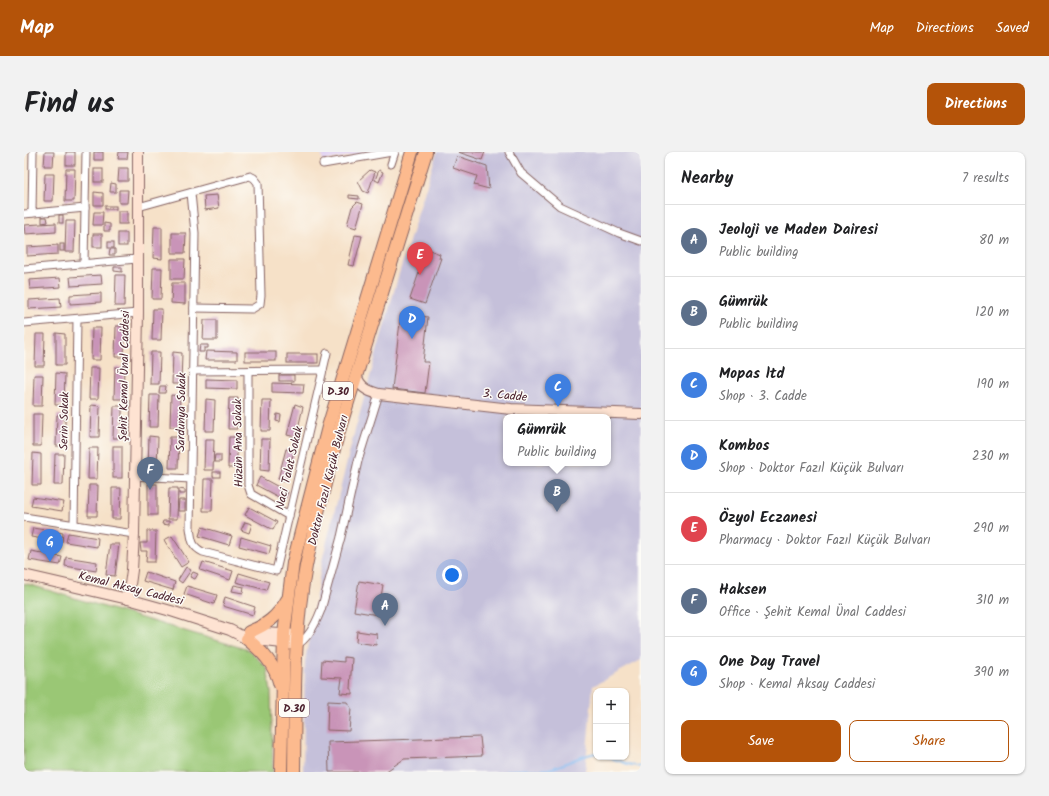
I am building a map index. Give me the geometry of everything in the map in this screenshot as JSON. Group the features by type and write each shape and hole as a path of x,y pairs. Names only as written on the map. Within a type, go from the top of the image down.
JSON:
{"highway":[{"name":"Doktor Fazıl Küçük Bulvarı","path":"281,772 284,639 293,563 318,463 345,367 412,152"},
{"name":"Doktor Fazıl Küçük Bulvarı","path":"294,772 297,640 306,566 328,470 356,375 426,152"},
{"path":"282,698 278,678 272,665 248,635 272,620 282,609 288,597"}],"street":[{"path":"32,213 33,152"},
{"path":"84,264 86,152"},
{"name":"Şehit Kemal Ünal Caddesi","path":"128,599 132,570 134,534 138,313 138,152"},
{"path":"323,164 394,152 391,164"},
{"path":"509,152 522,173 560,206 619,233 641,241"},
{"path":"138,207 250,176 258,183 260,304 252,308 194,308"},
{"name":"Sardunya Sokak","path":"191,193 195,233 194,371 190,528 192,542 197,549 203,552 276,571"},
{"path":"24,214 85,208"},
{"path":"24,269 137,259"},
{"path":"24,323 138,313"},
{"name":"Serin Sokak","path":"74,524 77,319"},
{"name":"Naci Talat Sokak","path":"276,571 327,353"},
{"path":"194,371 323,370"},
{"name":"Hüzün Ana Sokak","path":"248,371 248,485 251,494 289,516"},
{"path":"347,406 352,397 367,391 360,384 356,375"},
{"name":"3. Cadde","path":"367,391 379,394 511,409 641,414"},
{"path":"297,640 304,640 317,621 321,610 341,537 358,461 379,394"},
{"path":"135,476 191,479"},
{"path":"24,517 134,534"},
{"name":"Kemal Aksay Caddesi","path":"24,575 128,599 248,635 297,640"}],"shaded area":[{"path":"321,152 374,152 323,161"},
{"path":"437,152 641,152 641,660 593,686 585,772 303,772 305,661 322,561 354,434 398,277"}],"green space":[{"path":"24,583 249,650 267,668 271,692 273,772 24,772"}],"building":[{"path":"45,152 54,152 53,166 44,166"},
{"path":"66,152 75,152 75,165 66,165"},
{"path":"94,152 103,152 103,160 94,160"},
{"path":"119,152 128,152 127,159 118,159"},
{"path":"458,152 485,152 482,160"},
{"path":"457,156 487,166 489,189 474,185 477,176 453,168"},
{"path":"119,168 128,168 128,181 118,181"},
{"path":"66,169 75,169 74,201 65,201"},
{"path":"94,169 103,169 103,182 94,182"},
{"path":"370,170 375,172 368,193 363,191 358,181"},
{"path":"379,170 383,172 379,182 375,180"},
{"path":"45,174 54,174 53,201 44,201"},
{"path":"111,183 116,184 116,192 110,192"},
{"path":"119,190 128,190 127,203 119,203"},
{"path":"94,192 103,193 103,205 94,205"},
{"path":"217,195 219,208 205,210 204,196"},
{"path":"349,195 359,196 359,199 349,198"},
{"path":"357,202 363,204 356,228 347,225 352,207"},
{"path":"105,206 116,206 116,209 105,209"},
{"path":"118,211 127,211 127,224 118,224"},
{"path":"94,212 103,212 102,225 93,225"},
{"path":"59,215 63,215 63,223 59,223"},
{"path":"42,217 47,217 48,222 42,223"},
{"path":"66,221 75,221 74,252 65,252"},
{"path":"56,223 56,232 25,234 24,225"},
{"path":"104,223 110,224 110,231 104,231"},
{"path":"154,227 162,227 162,259 153,258"},
{"path":"118,233 127,233 127,246 118,246"},
{"path":"172,233 186,233 185,253 172,253"},
{"path":"93,234 102,234 102,247 93,247"},
{"path":"355,235 362,236 354,266 348,265"},
{"path":"108,242 114,242 114,248 108,248"},
{"path":"60,244 64,244 64,251 60,251"},
{"path":"58,245 58,254 27,256 27,247"},
{"path":"110,249 115,249 115,255 109,255"},
{"path":"427,249 440,254 439,258 441,258 425,304 410,299"},
{"path":"171,259 185,259 184,279 171,279"},
{"path":"114,267 122,267 122,272 114,271"},
{"path":"153,268 162,268 161,299 152,299"},
{"path":"101,275 102,284 71,286 70,277"},
{"path":"116,275 125,275 124,306 115,306"},
{"path":"60,278 61,287 30,289 29,280"},
{"path":"172,283 185,283 185,304 171,303"},
{"path":"101,293 101,302 70,304 70,295"},
{"path":"60,298 61,307 29,309 29,300"},
{"path":"153,309 162,309 161,340 152,340"},
{"path":"401,314 428,317 423,362 429,362 425,393 392,389"},
{"path":"204,320 217,320 217,340 203,340"},
{"path":"116,326 125,326 124,357 115,357"},
{"path":"92,328 101,328 100,360 91,360"},
{"path":"56,333 65,334 65,365 56,365"},
{"path":"36,334 45,334 44,366 35,366"},
{"path":"200,345 208,345 208,348 204,348 204,352 199,352"},
{"path":"206,351 237,352 237,360 205,360"},
{"path":"151,352 160,352 159,384 150,384"},
{"path":"173,352 182,353 181,384 172,384"},
{"path":"245,352 276,352 276,361 245,361"},
{"path":"287,354 318,354 318,363 287,363"},
{"path":"115,367 124,368 123,399 114,399"},
{"path":"90,368 99,368 98,399 89,399"},
{"path":"56,373 65,374 64,405 55,405"},
{"path":"34,375 43,375 42,406 33,406"},
{"path":"279,375 294,375 294,381 279,381"},
{"path":"206,379 237,380 237,389 206,388"},
{"path":"272,383 304,384 303,393 272,392"},
{"path":"160,386 166,386 165,393 159,393"},
{"path":"150,395 159,395 158,427 149,427"},
{"path":"171,395 180,396 179,427 170,427"},
{"path":"229,398 238,398 237,429 228,429"},
{"path":"206,399 215,400 214,431 205,431"},
{"path":"262,400 271,400 270,431 261,431"},
{"path":"295,404 303,407 296,437 287,435"},
{"path":"91,405 100,406 99,437 90,437"},
{"path":"114,406 122,406 122,438 113,438"},
{"path":"33,414 42,414 41,446 33,446"},
{"path":"277,414 281,415 280,422 276,421"},
{"path":"57,415 65,415 65,446 56,446"},
{"path":"149,436 158,437 157,468 148,468"},
{"path":"170,437 179,437 178,468 169,468"},
{"path":"229,437 237,437 237,468 228,468"},
{"path":"205,439 214,439 213,470 204,470"},
{"path":"261,439 270,439 269,471 260,470"},
{"path":"113,446 122,446 122,478 113,478"},
{"path":"89,448 98,448 97,479 88,479"},
{"path":"286,449 294,451 286,481 278,479"},
{"path":"33,453 41,454 41,485 32,485"},
{"path":"55,454 64,454 63,485 54,485"},
{"path":"215,455 221,455 221,462 214,462"},
{"path":"213,472 220,472 220,477 213,477"},
{"path":"260,477 288,492 284,500 256,485"},
{"path":"204,479 213,479 212,511 203,511"},
{"path":"148,484 157,484 157,515 148,515"},
{"path":"89,485 98,485 97,516 88,516"},
{"path":"112,488 121,488 120,519 112,519"},
{"path":"169,488 178,488 177,519 168,519"},
{"path":"179,489 185,490 185,494 179,494"},
{"path":"33,497 64,502 62,511 31,506"},
{"path":"179,500 185,500 185,511 178,511"},
{"path":"249,507 277,522 273,530 245,515"},
{"path":"163,521 169,521 169,525 162,524"},
{"path":"245,522 252,524 249,533 241,530"},
{"path":"202,527 232,536 229,545 199,536"},
{"path":"33,528 63,533 62,542 31,537"},
{"path":"147,531 156,531 155,562 146,562 147,551 141,551 140,543 147,543"},
{"path":"68,533 98,538 97,547 66,542"},
{"path":"172,536 189,562 181,567 164,540"},
{"path":"241,537 271,546 269,554 239,546"},
{"path":"110,544 119,544 115,576 106,575"},
{"path":"31,551 62,557 60,565 29,560"},
{"path":"66,557 97,562 96,571 65,566"},
{"path":"203,562 233,571 230,580 200,570"},
{"path":"186,567 191,570 182,583 178,580"},
{"path":"146,572 175,582 173,590 143,581"},
{"path":"193,572 198,574 195,579 190,577"},
{"path":"239,573 269,582 266,590 236,582"},
{"path":"359,581 383,585 378,615 354,611"},
{"path":"234,585 244,587 243,593 232,591"},
{"path":"187,586 217,595 214,604 184,594"},
{"path":"225,597 255,607 253,615 223,606"},
{"path":"357,631 377,634 376,645 356,642"},
{"path":"344,657 352,658 350,689 352,689 352,694 340,693 342,678 321,677 322,660 344,662"},
{"path":"328,701 347,702 351,708 349,731 327,730"},
{"path":"480,737 482,756 404,759 385,772 329,772 328,742"}],"waterway":[{"path":"505,772 516,770 549,769 593,754"},
{"path":"617,760 641,767"}],"place":[{"name":"Özyol Eczanesi","path":"420,275"},
{"name":"Kombos","path":"412,339"},
{"name":"Mopas ltd","path":"558,407"},
{"name":"Haksen","path":"150,490"},
{"name":"Gümrük","path":"557,512"},
{"name":"One Day Travel","path":"50,562"},
{"name":"Jeoloji ve Maden Dairesi","path":"385,626"}]}
